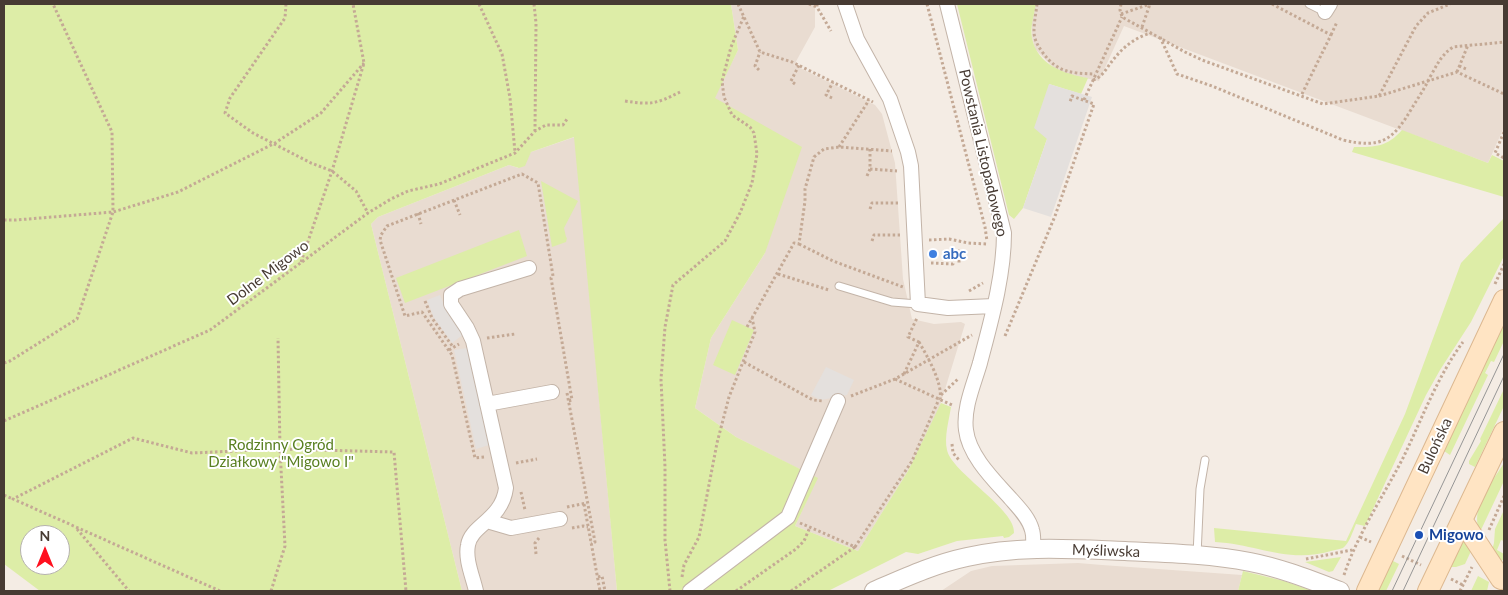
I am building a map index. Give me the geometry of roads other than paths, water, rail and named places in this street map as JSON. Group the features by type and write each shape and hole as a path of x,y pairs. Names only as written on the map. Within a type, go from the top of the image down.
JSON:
{"main road":[{"name":"Bulońska","path":"1366,591 1498,294"},
{"path":"1428,591 1504,432"},
{"path":"1462,520 1500,581"}],"street":[{"path":"845,4 857,39 890,99 908,152 917,305 948,308 994,306"},
{"name":"Powstania Listopadowego","path":"947,4 1004,233 1003,254 994,306 968,405 966,430 970,444 977,457 1029,522 1032,530 1033,549"},
{"path":"476,591 468,558 467,547 469,538 497,512 504,499 506,488 473,341 451,304 451,295 460,289 529,268"},
{"path":"487,404 552,392"},
{"path":"686,588 788,518 838,401"},
{"path":"487,521 511,528 562,513"},
{"name":"Myśliwska","path":"874,591 943,563 997,552 1033,549 1197,555 1249,562 1342,583"}],"lane":[{"path":"1309,4 1328,8"},
{"path":"839,286 892,302 917,305"},
{"path":"1197,555 1200,489 1205,460"}],"tram line":[{"path":"1392,591 1504,354"},
{"path":"1403,591 1504,376"}],"place":[{"name":"abc","path":"933,254"},
{"name":"Migowo","path":"1419,535"}],"park label":[{"name":"Rodzinny Ogród Działkowy \"Migowo I\"","path":"281,454"}]}
